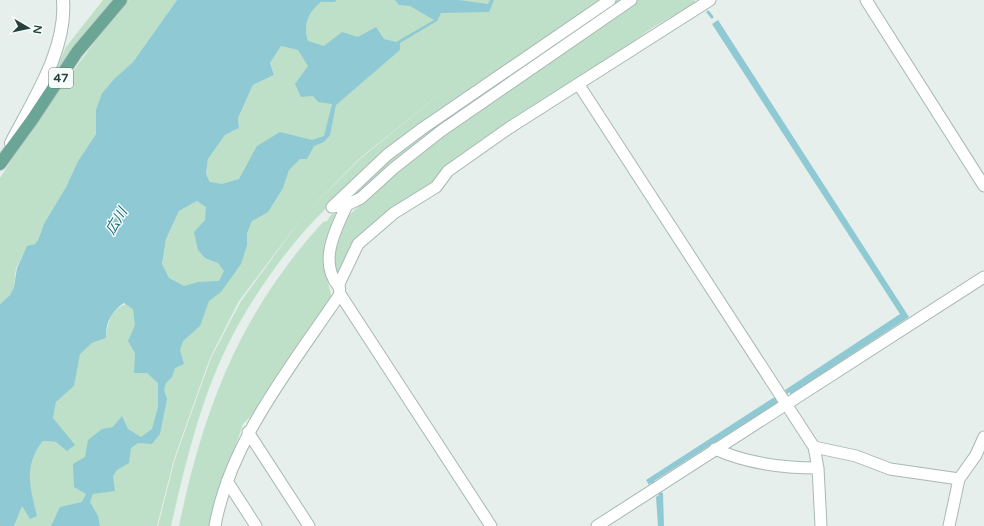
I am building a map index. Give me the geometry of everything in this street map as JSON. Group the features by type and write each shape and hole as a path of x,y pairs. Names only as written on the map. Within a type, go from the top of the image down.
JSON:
{"main road":[{"name":"47","path":"1,158 32,120 77,52 121,0"}],"street":[{"path":"1,158 55,55 64,14 63,0"},
{"path":"610,0 423,128 387,155 332,207 348,205 361,198 394,168 441,131 631,0"},
{"path":"215,526 219,502 248,432 339,290 339,284 358,244 394,213 436,187 448,171 503,132 579,85 710,0"},
{"path":"866,0 984,186"},
{"path":"579,85 814,446 818,468 822,526"},
{"path":"348,205 336,227 330,246 329,262 331,279 490,526"},
{"path":"596,526 984,277"},
{"path":"248,432 309,526"},
{"path":"949,526 959,479 976,455 984,437"},
{"path":"814,446 856,456 890,469 959,479"},
{"path":"715,449 734,458 752,462 791,467 818,468"},
{"path":"227,481 256,526"}],"green space":[{"path":"103,0 113,0 43,95 66,47"},
{"path":"129,0 177,0 133,62 114,79 102,93 96,114 96,134 78,161 66,187 41,231 38,240 35,244 27,247 16,268 14,287 10,295 0,304 0,178 34,125 109,22"},
{"path":"337,0 604,0 450,114 371,169 331,203 302,234 262,286 227,346 216,370 198,421 183,474 171,526 158,526 175,459 211,358 241,301 304,215 239,301 210,358 174,459 157,526 14,526 22,505 36,516 29,477 32,460 43,441 56,442 60,428 53,418 56,402 74,386 79,354 92,343 106,338 111,317 120,306 134,302 165,302 162,264 166,239 179,211 197,201 249,180 214,189 206,174 208,159 225,135 239,128 238,118 253,85 274,75 270,63 281,46 298,50 323,51 308,41 306,29 306,24 310,15 321,2 335,2","holes":["457,80 360,159 304,215 359,159"]},
{"path":"616,0 623,0 361,193 350,199 350,197 388,157"},
{"path":"636,0 695,0 695,3 652,28 602,64 588,70 579,79 434,182 393,208 336,277 333,254 342,222 392,174 427,144"},
{"path":"335,213 336,218 324,268 332,298 260,407 243,424 224,479 211,526 179,526 200,441 229,364 269,291 294,256 323,222 327,221 331,215"}],"water":[{"name":"広川","path":"177,0 337,0 335,2 321,2 313,10 306,24 308,41 324,46 342,32 358,37 376,27 384,39 396,42 434,20 410,6 399,5 395,0 458,0 488,4 490,0 494,0 489,12 441,13 437,21 400,43 400,50 336,105 330,135 324,142 314,146 307,159 300,159 289,170 283,188 268,212 252,221 247,233 247,245 241,264 221,292 209,301 200,326 183,341 180,350 184,364 175,368 172,377 166,383 164,390 167,399 160,434 152,444 138,443 131,448 129,463 117,470 113,476 115,491 93,494 90,502 98,516 100,526 51,526 60,507 82,502 86,494 74,487 73,464 85,457 88,440 102,429 113,427 122,416 128,429 141,437 152,429 158,407 158,383 147,373 134,373 135,353 128,341 135,325 133,309 124,303 116,309 110,318 106,338 92,343 80,354 74,386 56,402 53,418 75,445 67,451 56,442 43,441 37,450 30,468 30,477 32,496 37,516 30,519 22,506 14,526 0,526 0,304 10,295 14,287 17,268 27,246 35,244 38,240 44,224 66,187 78,161 96,134 96,110 102,93 114,79 133,62","holes":["281,46 298,50 308,66 295,84 301,97 313,96 318,102 332,104 324,136 312,140 280,132 257,146 239,179 222,184 210,182 206,174 208,159 225,135 239,128 238,118 253,85 274,75 270,63","197,201 206,207 205,220 194,232 198,250 205,258 218,263 224,271 219,281 198,282 184,286 169,278 162,264 166,239 179,211"]},
{"path":"718,20 909,317 794,392 795,394 790,397 790,392 787,394 785,390 900,314 712,24"},
{"path":"773,398 776,398 777,403 654,481 655,483 652,485 651,483 649,485 646,480"},
{"path":"662,490 660,492 663,493 664,526 658,526 656,497 659,495 657,492"}],"waterway":[{"path":"708,12 712,17"}]}
